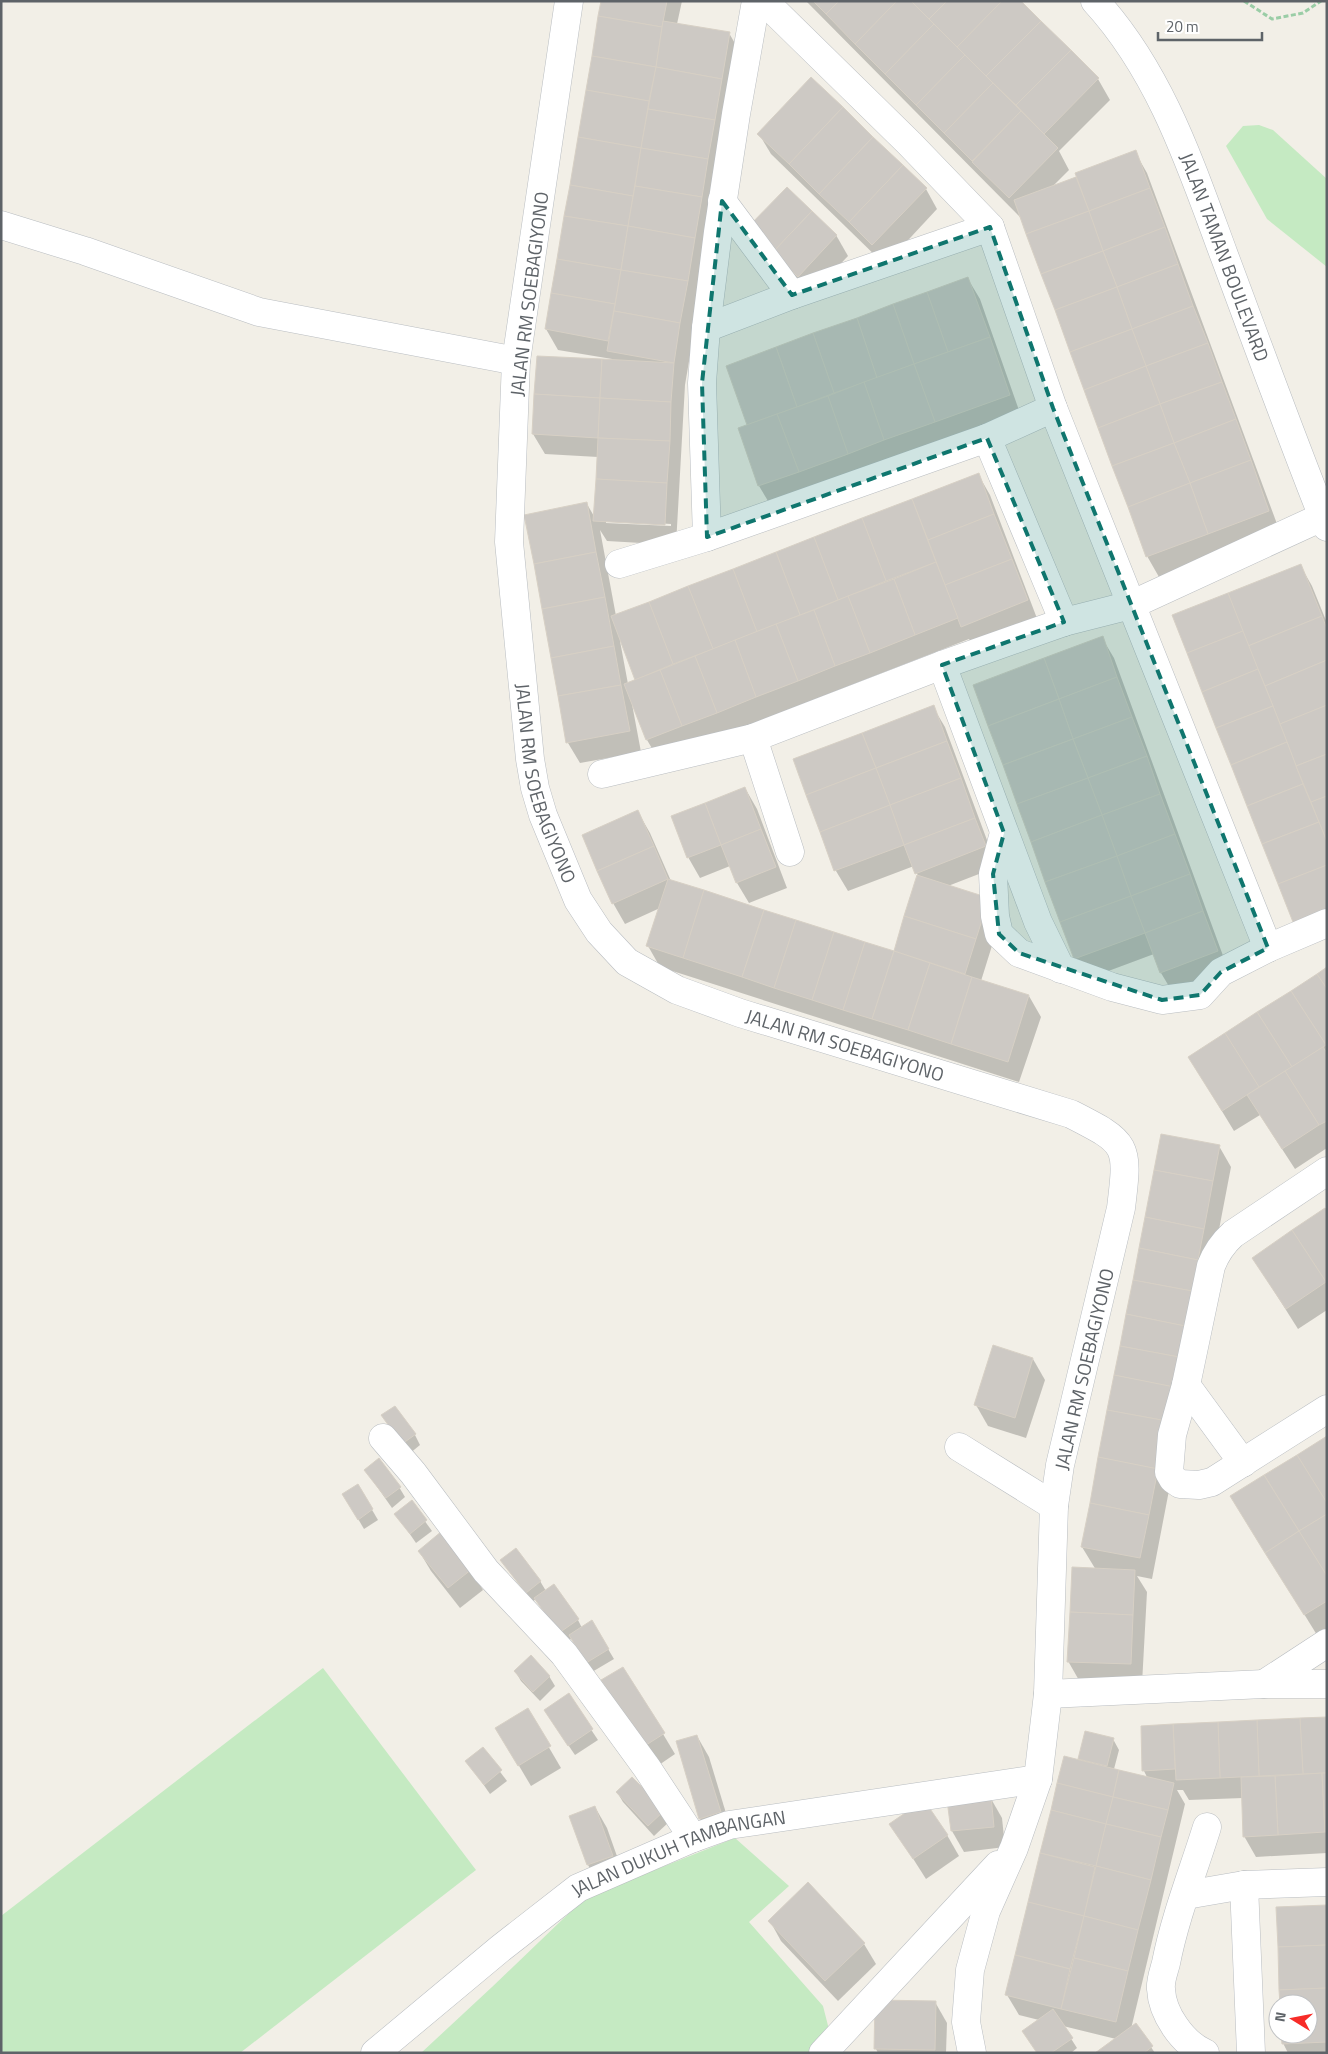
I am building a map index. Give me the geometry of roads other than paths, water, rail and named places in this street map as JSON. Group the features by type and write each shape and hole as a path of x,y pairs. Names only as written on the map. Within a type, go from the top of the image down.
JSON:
{"street":[{"name":"JALAN RM SOEBAGIYONO","path":"569,1 516,361 509,542 530,759 535,788 560,858 578,900 599,932 627,962 677,990 740,1013 1071,1114 1106,1132 1120,1144 1124,1157 1125,1174 1121,1208 1060,1465 1054,1506 1048,1694 1038,1780 1014,1848 986,1911 970,1970 966,2022 972,2053"},
{"path":"707,537 702,383 706,328 722,201 756,1"},
{"path":"764,1 909,143 990,227 1053,408 1268,948"},
{"name":"JALAN TAMAN BOULEVARD","path":"1095,1 1109,16 1142,65 1177,131 1325,522"},
{"path":"722,201 792,295"},
{"path":"1,225 85,251 259,312 516,361"},
{"path":"706,328 792,295 990,227"},
{"path":"619,564 707,537 987,438 1053,408"},
{"path":"987,438 1064,622"},
{"path":"602,774 753,738 1064,622 1131,605 1325,522"},
{"path":"942,666 1038,922 1061,969"},
{"path":"753,738 790,852"},
{"path":"1004,833 993,874 995,916 999,934 1019,953 1112,987 1162,1000 1200,995 1221,972 1268,948 1327,923"},
{"path":"1327,1170 1232,1234 1221,1245 1211,1266 1186,1385 1172,1435 1169,1472 1173,1479 1180,1484 1189,1486 1212,1482 1327,1409"},
{"path":"1186,1385 1243,1463"},
{"path":"384,1438 413,1473 486,1571 564,1654 647,1768 693,1838"},
{"path":"959,1448 1054,1506"},
{"path":"1264,1684 1327,1643"},
{"path":"1048,1694 1264,1684 1327,1684"},
{"name":"JALAN DUKUH TAMBANGAN","path":"375,2053 501,1948 578,1888 693,1838 729,1825 1038,1780"},
{"path":"1204,2053 1197,2050 1180,2033 1166,2012 1160,1989 1170,1940 1207,1827"},
{"path":"824,2053 1014,1848"},
{"path":"1186,1895 1244,1885 1327,1882"},
{"path":"1244,1885 1251,2053"}]}
